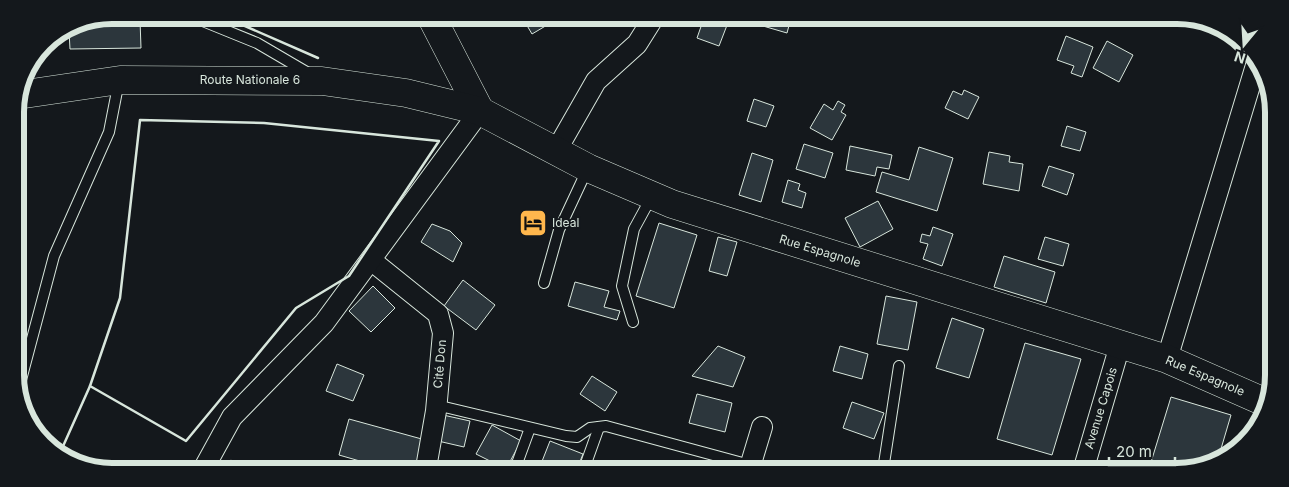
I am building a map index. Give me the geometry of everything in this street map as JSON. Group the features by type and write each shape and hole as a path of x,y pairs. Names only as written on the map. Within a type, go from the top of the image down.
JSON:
{"main road":[{"path":"435,24 480,111"},
{"name":"Route Nationale 6","path":"26,94 120,80 322,81 406,93 480,111"},
{"name":"Rue Espagnole","path":"480,111 588,168 672,204 1167,359 1262,401"}],"street":[{"path":"556,152 596,81 637,44 650,24"},
{"path":"1167,359 1254,70"},
{"path":"207,463 232,417 324,323 480,111"},
{"name":"Cité Don","path":"372,260 438,314 443,333 436,405 427,463"},
{"name":"Avenue Capois","path":"1084,463 1120,345"},
{"path":"751,463 762,427"}],"lane":[{"path":"211,24 257,42 322,81"},
{"path":"24,369 54,256 109,132 120,80"},
{"path":"544,283 559,230 588,168"},
{"path":"633,322 622,286 634,228 652,196"},
{"path":"885,463 899,366"},
{"path":"436,405 566,436 577,436 590,428 606,426 732,463"},
{"path":"586,463 599,427"},
{"path":"517,463 530,428"}],"building":[{"path":"140,24 141,48 70,49 69,35 83,28 95,25"},
{"path":"526,24 549,24 532,34"},
{"path":"702,24 727,24 719,46 697,38"},
{"path":"764,24 789,24 787,33 763,26"},
{"path":"1066,36 1093,47 1082,77 1071,73 1074,66 1057,60"},
{"path":"1107,41 1133,55 1119,82 1093,68"},
{"path":"964,90 979,97 968,119 945,108 953,91 962,95"},
{"path":"754,99 774,106 766,127 747,121"},
{"path":"838,101 845,105 841,112 846,115 832,140 810,128 824,104 833,110"},
{"path":"1067,126 1086,132 1080,151 1061,146"},
{"path":"804,144 833,153 825,178 796,169"},
{"path":"850,146 892,155 889,169 877,167 875,176 846,170"},
{"path":"919,147 953,158 937,211 876,192 882,172 909,180"},
{"path":"989,152 1010,156 1009,162 1023,164 1019,191 983,184"},
{"path":"752,153 773,160 761,202 739,195"},
{"path":"1049,166 1074,174 1067,195 1042,186"},
{"path":"788,180 800,184 798,190 806,193 802,208 782,202"},
{"path":"878,201 893,229 860,247 845,218"},
{"path":"659,223 697,235 674,308 636,296"},
{"path":"432,224 450,231 462,243 453,262 421,242"},
{"path":"933,227 953,234 942,266 923,259 928,244 920,242 922,234 930,236"},
{"path":"718,237 737,242 727,276 709,271"},
{"path":"1045,237 1069,244 1063,266 1038,259"},
{"path":"1004,256 1055,272 1046,303 994,287"},
{"path":"463,280 495,305 476,330 444,306"},
{"path":"575,282 609,291 604,307 620,311 617,320 568,306"},
{"path":"373,286 395,308 371,332 349,311"},
{"path":"886,296 917,302 908,350 877,344"},
{"path":"952,318 984,329 969,378 936,368"},
{"path":"1025,343 1081,359 1052,455 997,439"},
{"path":"718,346 745,357 733,387 692,376"},
{"path":"840,346 868,354 862,379 833,371"},
{"path":"337,364 364,375 353,401 326,391"},
{"path":"592,376 617,392 605,411 580,394"},
{"path":"697,394 732,403 725,432 689,423"},
{"path":"1171,397 1231,415 1220,451 1211,457 1183,463 1151,463"},
{"path":"852,402 884,413 874,439 843,428"},
{"path":"443,415 470,421 464,447 438,441"},
{"path":"349,419 429,441 422,463 367,463 339,455"},
{"path":"492,425 521,441 509,463 494,463 476,454"},
{"path":"550,441 583,454 579,463 541,463"}],"wall":[{"path":"240,24 318,58"},
{"path":"140,120 264,123 439,141 349,276 296,308 186,441 90,386 120,298 140,120"},
{"path":"62,448 90,386"},
{"path":"230,463 231,461 234,463"}],"place":[{"name":"Ideal","path":"533,223"}]}
